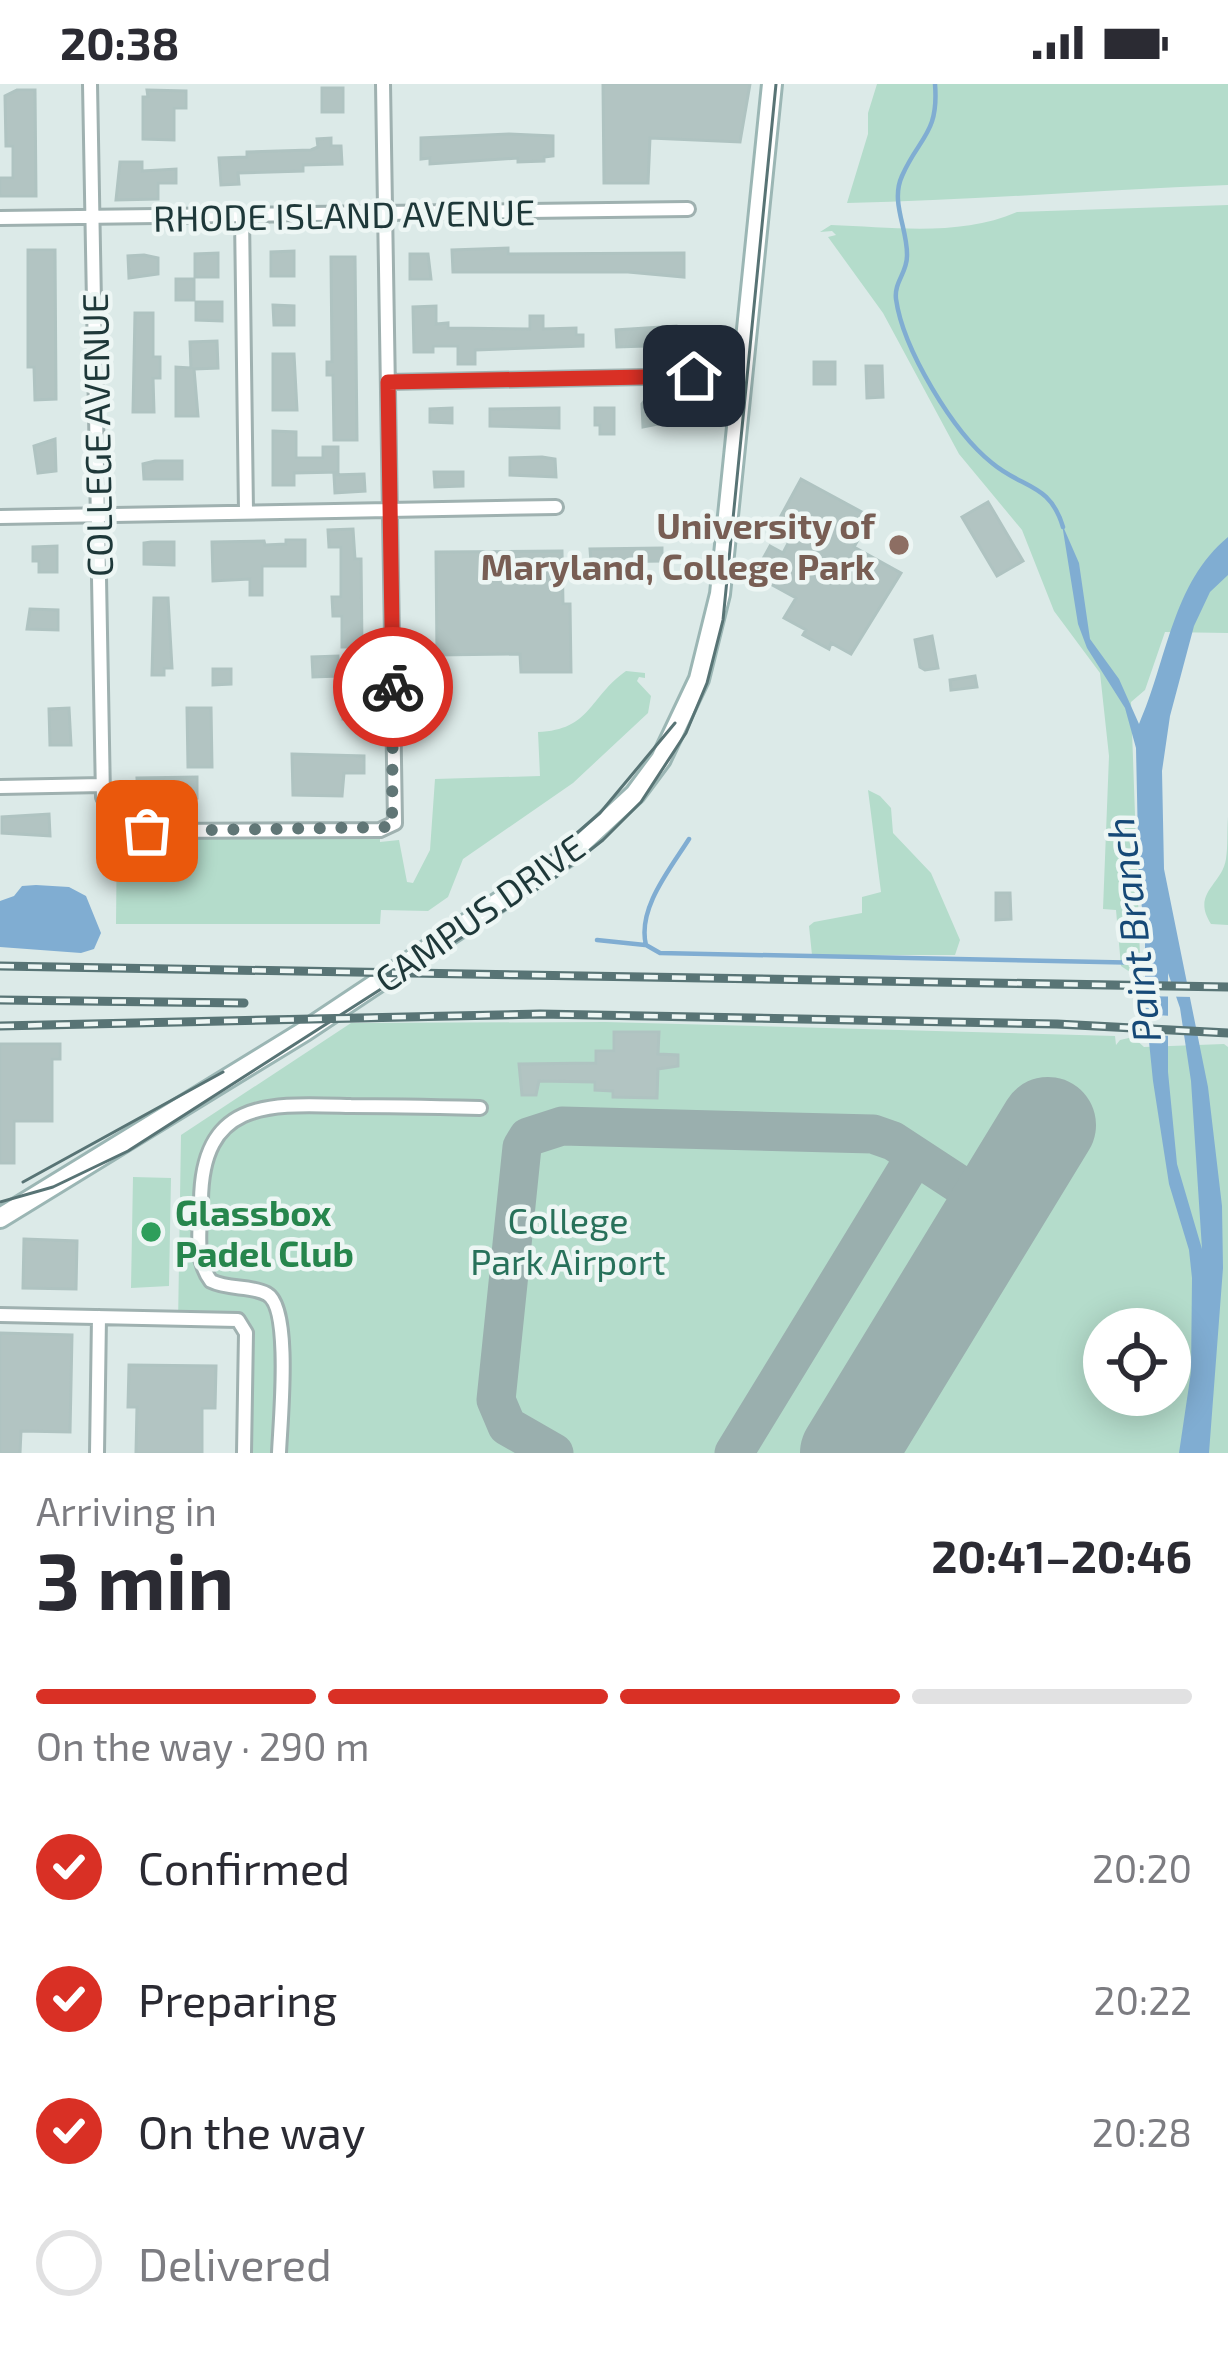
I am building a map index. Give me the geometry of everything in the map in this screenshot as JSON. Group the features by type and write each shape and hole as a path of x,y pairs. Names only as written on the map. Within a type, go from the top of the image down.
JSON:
{"main road":[{"name":"CAMPUS DRIVE","path":"0,1218 304,1031 568,856 635,794 661,760 699,679 719,594 772,84"}],"street":[{"name":"COLLEGE AVENUE","path":"90,84 103,785"},
{"path":"0,787 103,785 110,816 135,830 380,830 395,823 383,84"},
{"name":"RHODE ISLAND AVENUE","path":"0,218 688,209"},
{"path":"242,217 246,512"},
{"path":"388,382 694,376"},
{"path":"0,517 556,506"},
{"path":"279,1453 282,1333 278,1306 266,1293 211,1281 202,1265 201,1182 213,1144 241,1116 278,1104 480,1108"},
{"path":"0,1315 233,1319 242,1323 246,1333 244,1453"},
{"path":"98,1453 99,1317"}],"green space":[{"path":"877,84 1228,84 1228,185 847,203"},
{"path":"1228,205 1228,633 1165,632 1145,690 1131,702 1140,957 1138,969 1130,972 1121,966 1116,910 1103,909 1109,756 1100,673 1054,611 1022,530 959,454 883,313 828,237 836,235 820,232 831,225 949,228 1017,212"},
{"path":"626,671 645,673 637,681 651,696 648,713 573,783 463,859 448,897 428,911 381,910 380,924 116,924 117,822 125,827 380,830 380,842 399,840 407,882 413,883 430,850 435,779 540,776 538,732 579,719"},
{"path":"868,790 891,808 893,833 931,873 960,940 955,955 812,955 809,926 862,913 862,897 881,892"},
{"path":"1228,817 1228,925 1211,924 1204,904 1226,859"},
{"name":"College Park Airport","path":"605,1022 1115,1036 1116,1045 1133,1037 1144,1047 1228,1047 1228,1453 242,1453 243,1326 178,1325 181,1135 351,1023"},
{"name":"Glassbox Padel Club","path":"133,1177 171,1178 169,1286 131,1288"}],"water":[{"path":"1062,524 1079,563 1090,639 1119,679 1139,724 1183,600 1209,556 1228,537 1228,575 1210,592 1194,626 1170,716 1162,771 1164,869 1208,1087 1222,1206 1223,1268 1209,1453 1179,1453 1184,1416 1191,1416 1192,1278 1189,1250 1169,1184 1153,1081 1139,888 1136,748 1125,708 1087,648 1078,624","holes":["1168,973 1180,1008 1191,1081 1202,1249 1177,1164 1168,1072"]},
{"path":"22,886 69,887 86,896 101,933 94,949 81,953 0,947 0,901 14,896"}],"pier":[{"path":"1140,982 1191,983 1194,997 1140,996"},
{"path":"1141,1014 1172,1016 1174,1036 1144,1035"}],"building":[{"path":"603,84 750,84 740,142 650,138 648,183 604,183"},
{"path":"322,88 343,88 343,112 322,112"},
{"path":"35,90 36,196 0,196 0,178 13,178 13,146 6,146 5,96"},
{"path":"147,90 186,91 186,108 174,108 174,140 143,139"},
{"path":"553,136 553,156 544,161 518,162 518,158 430,164 430,158 421,159 421,138"},
{"path":"331,138 331,146 341,146 342,164 303,165 303,171 238,173 239,184 221,185 219,158 311,150 318,147 317,139"},
{"path":"120,162 142,162 142,171 176,169 176,183 158,183 158,199 116,200"},
{"path":"508,248 508,254 684,253 684,277 628,272 453,272 452,250"},
{"path":"28,250 55,250 56,399 35,400 34,367 28,367"},
{"path":"294,251 294,276 271,276 271,252"},
{"path":"218,253 218,277 195,277 195,254"},
{"path":"410,254 428,254 431,279 410,279"},
{"path":"128,256 158,258 158,274 129,278"},
{"path":"331,257 355,257 357,440 334,440 333,375 327,375 327,362 332,362"},
{"path":"176,279 194,279 194,300 176,300"},
{"path":"196,302 222,302 222,321 196,320"},
{"path":"273,305 294,306 294,325 274,325"},
{"path":"436,306 436,324 448,323 448,328 530,329 530,316 543,316 543,329 576,328 576,335 583,335 583,346 475,350 475,364 458,364 458,346 414,352 413,307"},
{"path":"135,313 153,313 153,357 160,357 160,378 153,378 154,412 133,412"},
{"path":"676,326 677,345 617,347 616,330"},
{"path":"217,341 218,368 194,369 198,416 176,416 176,367 191,368 190,342"},
{"path":"273,354 294,354 297,410 273,410"},
{"path":"814,362 835,362 835,384 814,384"},
{"path":"866,366 882,366 883,397 867,398"},
{"path":"656,399 656,403 667,402 668,422 643,427 642,404"},
{"path":"452,408 452,423 430,422 430,409"},
{"path":"559,408 559,428 490,426 490,409"},
{"path":"595,408 614,408 614,434 600,434"},
{"path":"273,431 296,432 296,458 323,458 323,447 338,447 338,472 294,473 294,485 273,485"},
{"path":"55,439 56,471 38,473 34,446"},
{"path":"510,458 555,459 556,477 510,475"},
{"path":"182,461 182,479 144,479 143,464"},
{"path":"434,472 463,472 463,486 435,487"},
{"path":"364,474 365,491 335,493 334,475"},
{"path":"801,479 871,517 854,547 901,573 851,654 803,635 806,630 784,618 796,598 754,575 770,546 783,553 793,534 776,525"},
{"path":"988,502 1023,561 997,576 962,517"},
{"path":"353,529 355,559 361,559 362,647 342,647 342,616 333,616 332,597 341,597 341,547 329,547 328,530"},
{"path":"286,540 305,540 305,566 262,566 262,595 250,595 250,579 213,581 212,542 264,541 265,545 286,544"},
{"path":"174,542 174,565 144,564 144,543"},
{"path":"57,546 57,572 39,572 33,547"},
{"path":"662,548 662,561 591,562 590,549"},
{"path":"562,551 563,604 570,604 571,672 521,672 520,654 437,655 436,552"},
{"path":"154,598 168,598 172,668 164,668 164,675 152,675"},
{"path":"30,609 58,610 58,630 27,629"},
{"path":"932,636 938,668 925,670 920,667 915,640"},
{"path":"338,656 339,676 313,677 312,657"},
{"path":"213,669 231,669 231,684 213,685"},
{"path":"975,676 977,687 951,690 950,680"},
{"path":"363,694 364,718 343,719 342,695"},
{"path":"69,708 71,745 50,745 49,709"},
{"path":"187,708 211,708 212,767 188,767"},
{"path":"292,754 364,756 364,773 344,773 342,796 293,795"},
{"path":"197,777 197,798 138,800 137,778"},
{"path":"49,814 50,836 2,833 2,817"},
{"path":"996,893 1010,893 1011,919 996,920"},
{"path":"614,1032 659,1032 658,1054 678,1055 678,1066 658,1069 657,1098 613,1097 613,1091 595,1090 595,1082 539,1081 536,1095 522,1095 519,1064 596,1063 596,1051 614,1051"},
{"path":"0,1044 60,1044 60,1059 52,1059 52,1121 14,1121 14,1163 0,1163"},
{"path":"24,1239 77,1241 76,1289 23,1288"},
{"path":"0,1333 72,1335 70,1432 21,1431 20,1453 0,1453"},
{"path":"129,1365 216,1366 215,1408 202,1408 202,1453 136,1453 137,1407 128,1407"}],"waterway":[{"path":"935,84 931,125 899,186 907,256 896,293 901,319 919,365 946,411 992,463 1043,494 1063,527"},
{"name":"Paint Branch","path":"689,839 646,917 646,945 660,953 1149,963"},
{"path":"597,940 645,945"}],"taxiway":[{"path":"554,1453 507,1426 496,1400 522,1147 528,1137 562,1126 873,1134 893,1141 980,1198 984,1222 965,1261"},
{"path":"734,1453 908,1168 925,1162"}],"runway":[{"path":"848,1453 1048,1125"}],"tram line":[{"path":"0,1202 53,1187 128,1151 556,877 641,802 686,733 707,683 723,620 776,84"},
{"path":"526,877 600,813 675,723"},
{"path":"23,1182 223,1072"}],"railway":[{"path":"0,966 1228,987"},
{"path":"0,1000 244,1003"},
{"path":"0,1026 540,1014 1057,1024 1228,1033"}],"way so far":[{"path":"147,831 387,830 395,823 393,687"}],"place":[{"name":"University of Maryland, College Park","path":"899,545"},
{"name":"Glassbox Padel Club","path":"151,1232"}],"route":[{"path":"393,687 388,382 694,376"}]}
